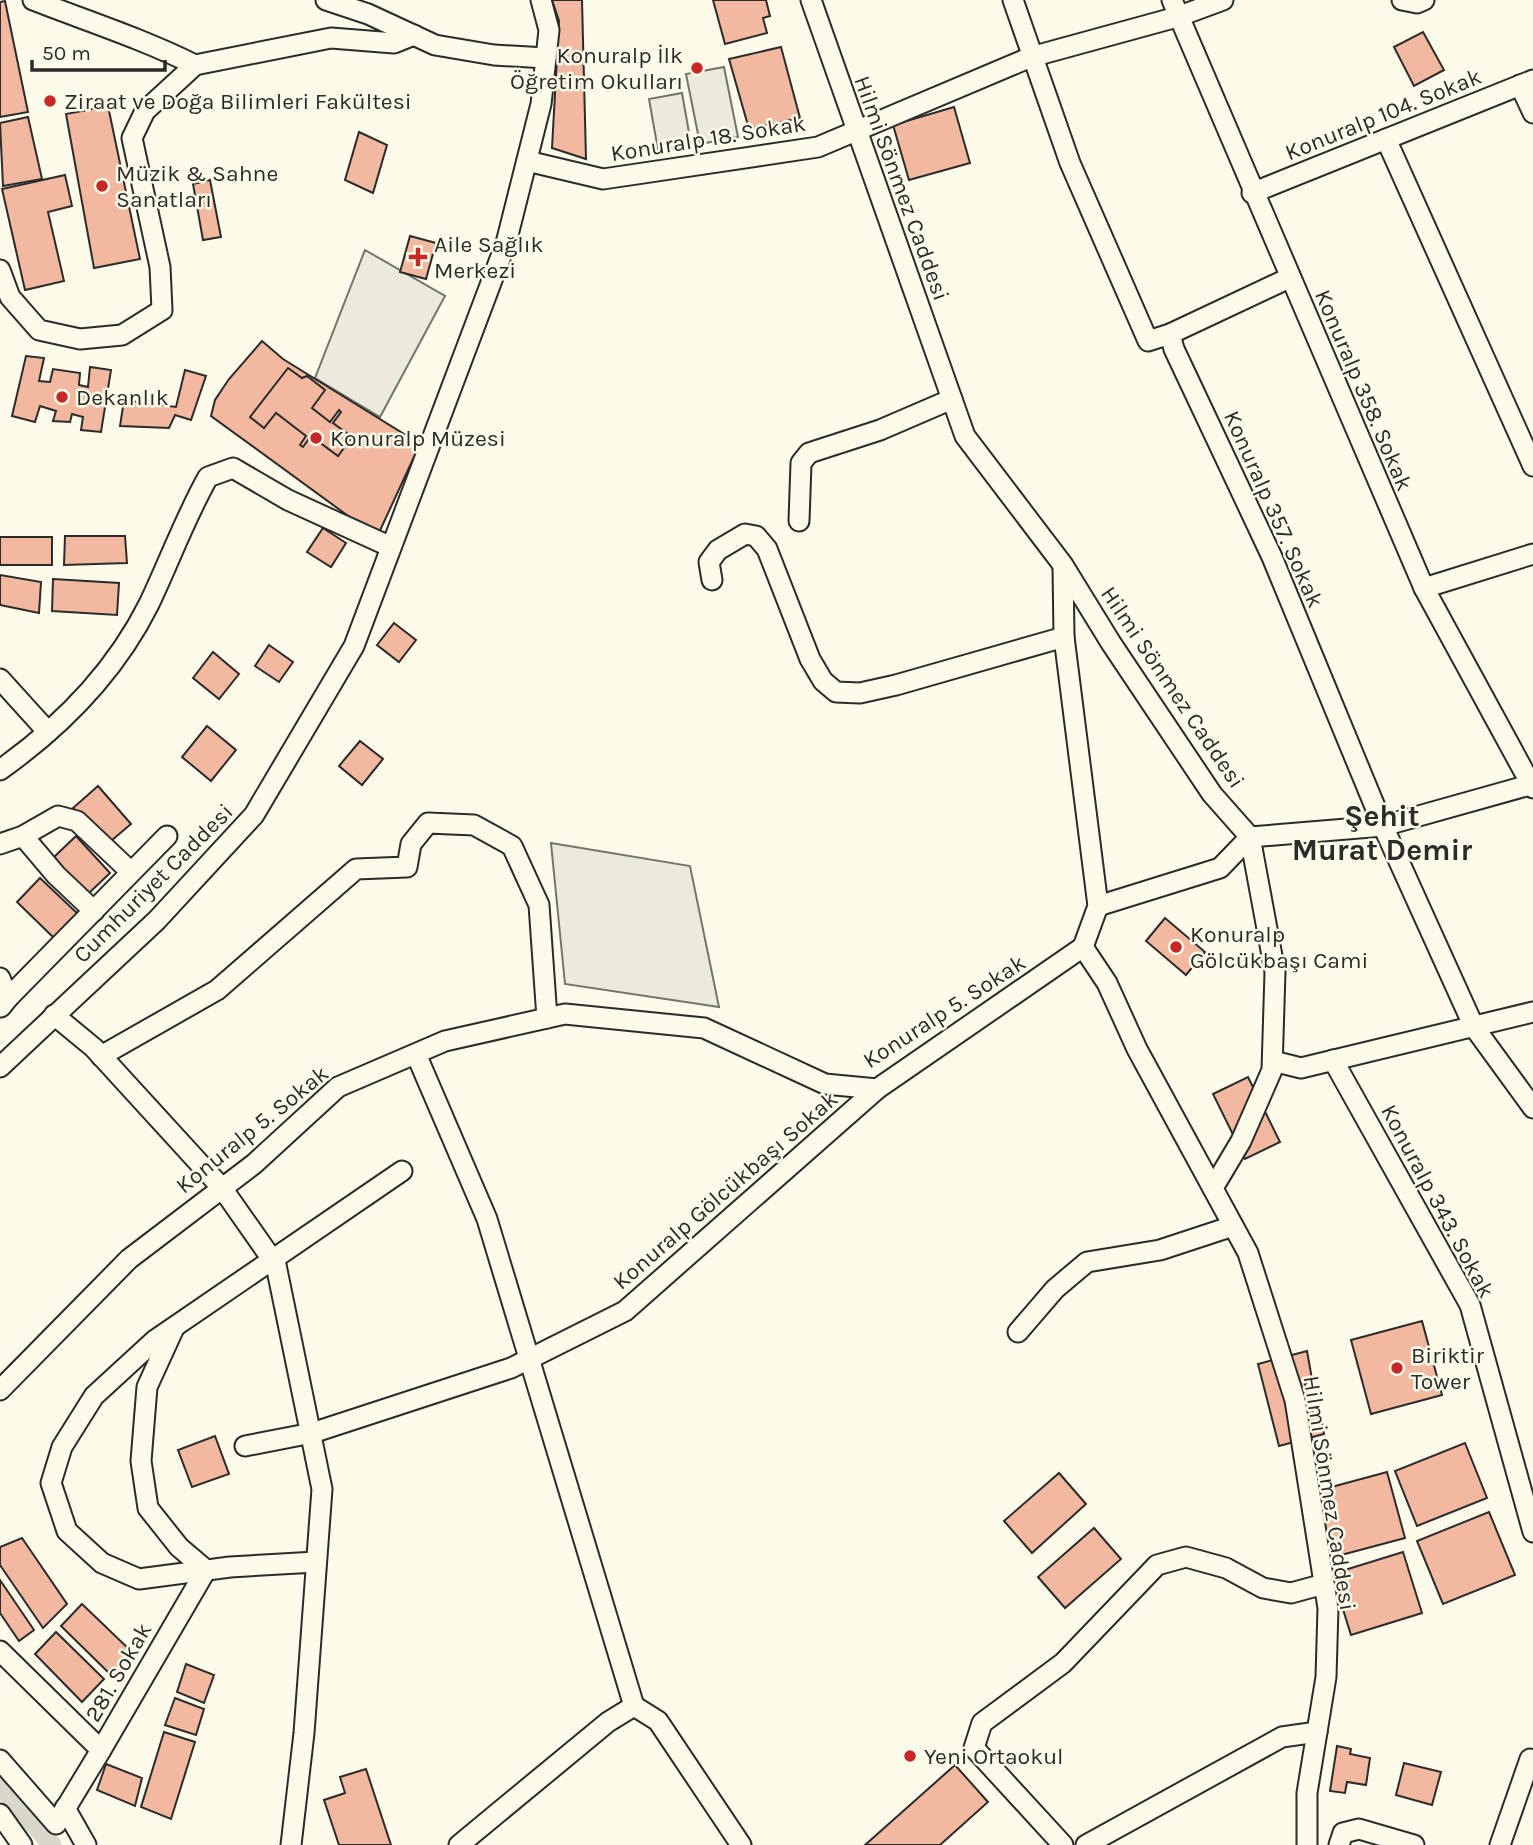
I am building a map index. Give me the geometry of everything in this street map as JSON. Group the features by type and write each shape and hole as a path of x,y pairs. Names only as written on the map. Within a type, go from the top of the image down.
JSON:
{"street":[{"path":"33,0 72,18 153,45 195,65"},
{"path":"326,0 368,14 435,45 494,55 546,58"},
{"name":"Cumhuriyet Caddesi","path":"0,1067 157,920 254,816 354,646 506,243 541,104 549,30 541,0"},
{"name":"Hilmi Sönmez Caddesi","path":"811,0 854,130 965,436 1063,565 1212,794 1250,837"},
{"path":"1013,0 1031,58 1070,163 1148,341 1170,334 1289,278"},
{"name":"Konuralp 18. Sokak","path":"527,161 603,179 818,147 1031,58 1175,8 1223,0"},
{"path":"1402,0 1417,3 1424,0"},
{"name":"Konuralp 358. Sokak","path":"1175,8 1252,193 1424,589 1532,786"},
{"path":"0,270 10,298 39,330 80,339 122,335 162,310 160,267 132,138 145,111 195,65 331,38 394,43 414,35"},
{"path":"1526,82 1533,113"},
{"name":"Konuralp 104. Sokak","path":"1252,193 1526,82"},
{"path":"1386,139 1533,467"},
{"name":"Konuralp 357. Sokak","path":"1170,334 1174,349 1272,557 1383,826 1474,1027 1533,1108"},
{"path":"799,521 802,463 809,453 880,430 952,399"},
{"path":"0,770 48,732 99,684 148,606 208,477 233,468 288,500 391,547"},
{"path":"712,580 709,562 718,550 745,534 756,536 767,550 810,660 823,681 836,692 860,693 896,685 1064,637"},
{"path":"1424,589 1533,554"},
{"name":"Hilmi Sönmez Caddesi","path":"1063,565 1064,637 1098,906 1083,947 1107,983 1138,1049 1248,1252 1295,1400 1328,1608 1326,1677 1307,1793 1307,1845"},
{"path":"0,679 48,732"},
{"path":"1098,906 1220,868 1250,837 1383,826 1532,786"},
{"path":"0,844 23,836 58,816 77,821 131,872"},
{"path":"101,1056 217,990 356,869 407,867 411,844 428,824 474,825 512,846 539,905 547,1018"},
{"path":"23,836 55,875 94,911"},
{"path":"4,1003 167,836"},
{"path":"1213,1188 1241,1141 1272,1070 1273,1061 1275,972 1250,837"},
{"name":"Konuralp 5. Sokak","path":"0,1390 129,1259 254,1164 338,1087 445,1041 565,1014 704,1028 825,1084 877,1089 1083,947"},
{"path":"0,978 4,1003"},
{"path":"1273,1061 1301,1068 1533,1012"},
{"path":"54,1015 101,1056 222,1188 276,1265 312,1433 321,1489 304,1733 291,1845"},
{"path":"416,1054 488,1219 634,1706 658,1721 741,1845"},
{"name":"Konuralp 343. Sokak","path":"1333,1060 1470,1305 1533,1532"},
{"name":"Konuralp Gölcükbaşı Sokak","path":"245,1446 312,1433 510,1368 625,1311 877,1089"},
{"path":"316,1562 139,1578 102,1563 67,1531 51,1483 62,1447 94,1396 155,1340 271,1258 402,1171"},
{"path":"1018,1332 1055,1289 1087,1262 1160,1250 1233,1226"},
{"path":"175,1326 147,1387 141,1461 148,1508 178,1547 206,1570"},
{"path":"1063,1845 974,1748 982,1723 1063,1663 1157,1564 1186,1557 1226,1567 1263,1588 1291,1593 1324,1584"},
{"name":"281. Sokak","path":"0,1651 101,1750 206,1570"},
{"path":"459,1845 608,1722 634,1706"},
{"path":"1086,1845 1282,1737 1317,1732"},
{"path":"0,1760 56,1824 101,1750"},
{"path":"1500,1845 1530,1759"},
{"path":"65,1808 86,1845"},
{"path":"0,1814 22,1845"},
{"path":"1339,1845 1343,1833 1359,1829 1414,1845"}],"shaded area":[{"path":"724,67 738,137 700,144 686,74"},
{"path":"682,93 691,144 658,150 649,99"},
{"path":"365,250 445,296 380,417 315,378"},
{"path":"551,843 690,866 719,1007 565,984"}],"building":[{"path":"552,0 582,0 586,159 552,148 559,21"},
{"path":"713,0 766,0 770,16 763,18 767,33 725,44"},
{"path":"5,1 28,112 0,117 0,2"},
{"path":"1423,32 1444,70 1414,86 1394,47"},
{"path":"781,47 800,118 749,129 729,59"},
{"name":"Müzik & Sahne Sanatları","path":"108,106 140,259 94,268 66,114"},
{"path":"954,107 970,163 909,180 893,125"},
{"path":"28,117 42,179 3,186 0,123"},
{"path":"359,132 387,145 373,193 345,180"},
{"path":"65,175 72,206 48,212 64,281 25,290 2,189"},
{"path":"210,180 221,237 203,240 193,184"},
{"name":"Aile Sağlık Merkezi","path":"410,236 436,243 426,279 400,272"},
{"name":"Konuralp Müzesi","path":"262,341 283,359 420,444 377,537 211,416 215,400 229,379"},
{"name":"Dekanlık","path":"26,356 44,358 39,381 50,382 53,369 80,373 79,385 88,387 90,367 111,370 101,432 81,430 83,417 72,414 70,422 53,421 56,411 40,406 35,422 12,416"},
{"name":"Konuralp Müzesi","path":"288,368 302,378 307,376 325,390 312,408 330,422 339,410 341,412 333,423 352,437 338,456 311,436 303,447 300,445 306,436 276,413 264,428 250,417"},
{"path":"185,370 206,376 191,420 175,415 169,428 120,426 124,400 176,407"},
{"path":"323,528 346,543 331,567 307,552"},
{"path":"65,536 125,536 127,563 64,565"},
{"path":"0,537 52,537 52,565 0,565"},
{"path":"0,575 41,582 39,613 0,605"},
{"path":"53,579 119,583 117,615 52,611"},
{"path":"394,623 416,640 399,662 377,645"},
{"path":"269,645 293,662 279,682 255,666"},
{"path":"213,652 239,674 219,699 193,678"},
{"path":"207,726 236,750 211,781 182,757"},
{"path":"360,741 383,759 362,785 339,766"},
{"path":"98,786 131,824 105,846 73,808"},
{"path":"76,836 110,873 87,895 53,858"},
{"path":"40,878 78,914 55,939 17,902"},
{"name":"Konuralp Gölcükbaşı Cami","path":"1165,918 1205,952 1186,975 1146,941"},
{"path":"1248,1077 1280,1142 1245,1159 1213,1094"},
{"name":"Biriktir Tower","path":"1422,1321 1442,1395 1371,1414 1351,1340"},
{"path":"1307,1351 1312,1379 1305,1384 1314,1417 1321,1418 1324,1434 1279,1446 1258,1364"},
{"path":"215,1436 229,1474 192,1487 178,1450"},
{"path":"1465,1443 1487,1498 1417,1526 1395,1471"},
{"path":"1387,1472 1405,1538 1330,1558 1313,1492"},
{"path":"1059,1473 1086,1504 1032,1553 1004,1521"},
{"path":"1489,1512 1515,1575 1443,1604 1417,1541"},
{"path":"1094,1528 1121,1559 1065,1608 1038,1577"},
{"path":"22,1538 67,1604 43,1628 0,1565 0,1547"},
{"path":"1403,1552 1422,1613 1351,1635 1332,1574"},
{"path":"0,1580 34,1630 19,1641 0,1613"},
{"path":"82,1604 132,1652 111,1675 61,1626"},
{"path":"56,1632 104,1679 82,1702 35,1654"},
{"path":"186,1664 214,1675 204,1703 177,1692"},
{"path":"175,1698 204,1709 196,1735 165,1725"},
{"path":"164,1732 195,1742 171,1819 141,1807"},
{"path":"1337,1746 1351,1749 1350,1754 1370,1758 1366,1785 1347,1782 1345,1793 1330,1791"},
{"path":"1404,1763 1441,1772 1432,1805 1396,1795"},
{"path":"106,1764 142,1778 135,1806 97,1790"},
{"path":"955,1765 988,1802 940,1845 865,1845"},
{"path":"366,1769 391,1845 339,1845 324,1800 345,1793 340,1777"}],"waterway":[{"path":"0,1786 52,1845"}],"place":[{"name":"Konuralp İlk Öğretim Okulları","path":"697,68"},
{"name":"Ziraat ve Doğa Bilimleri Fakültesi","path":"50,101"},
{"name":"Müzik & Sahne Sanatları","path":"102,186"},
{"name":"Aile Sağlık Merkezi","path":"418,257"},
{"name":"Dekanlık","path":"62,397"},
{"name":"Konuralp Müzesi","path":"316,438"},
{"name":"Konuralp Gölcükbaşı Cami","path":"1176,947"},
{"name":"Biriktir Tower","path":"1397,1368"},
{"name":"Yeni Ortaokul","path":"910,1756"}],"district":[{"name":"Şehit Murat Demir","path":"1382,833"}]}
